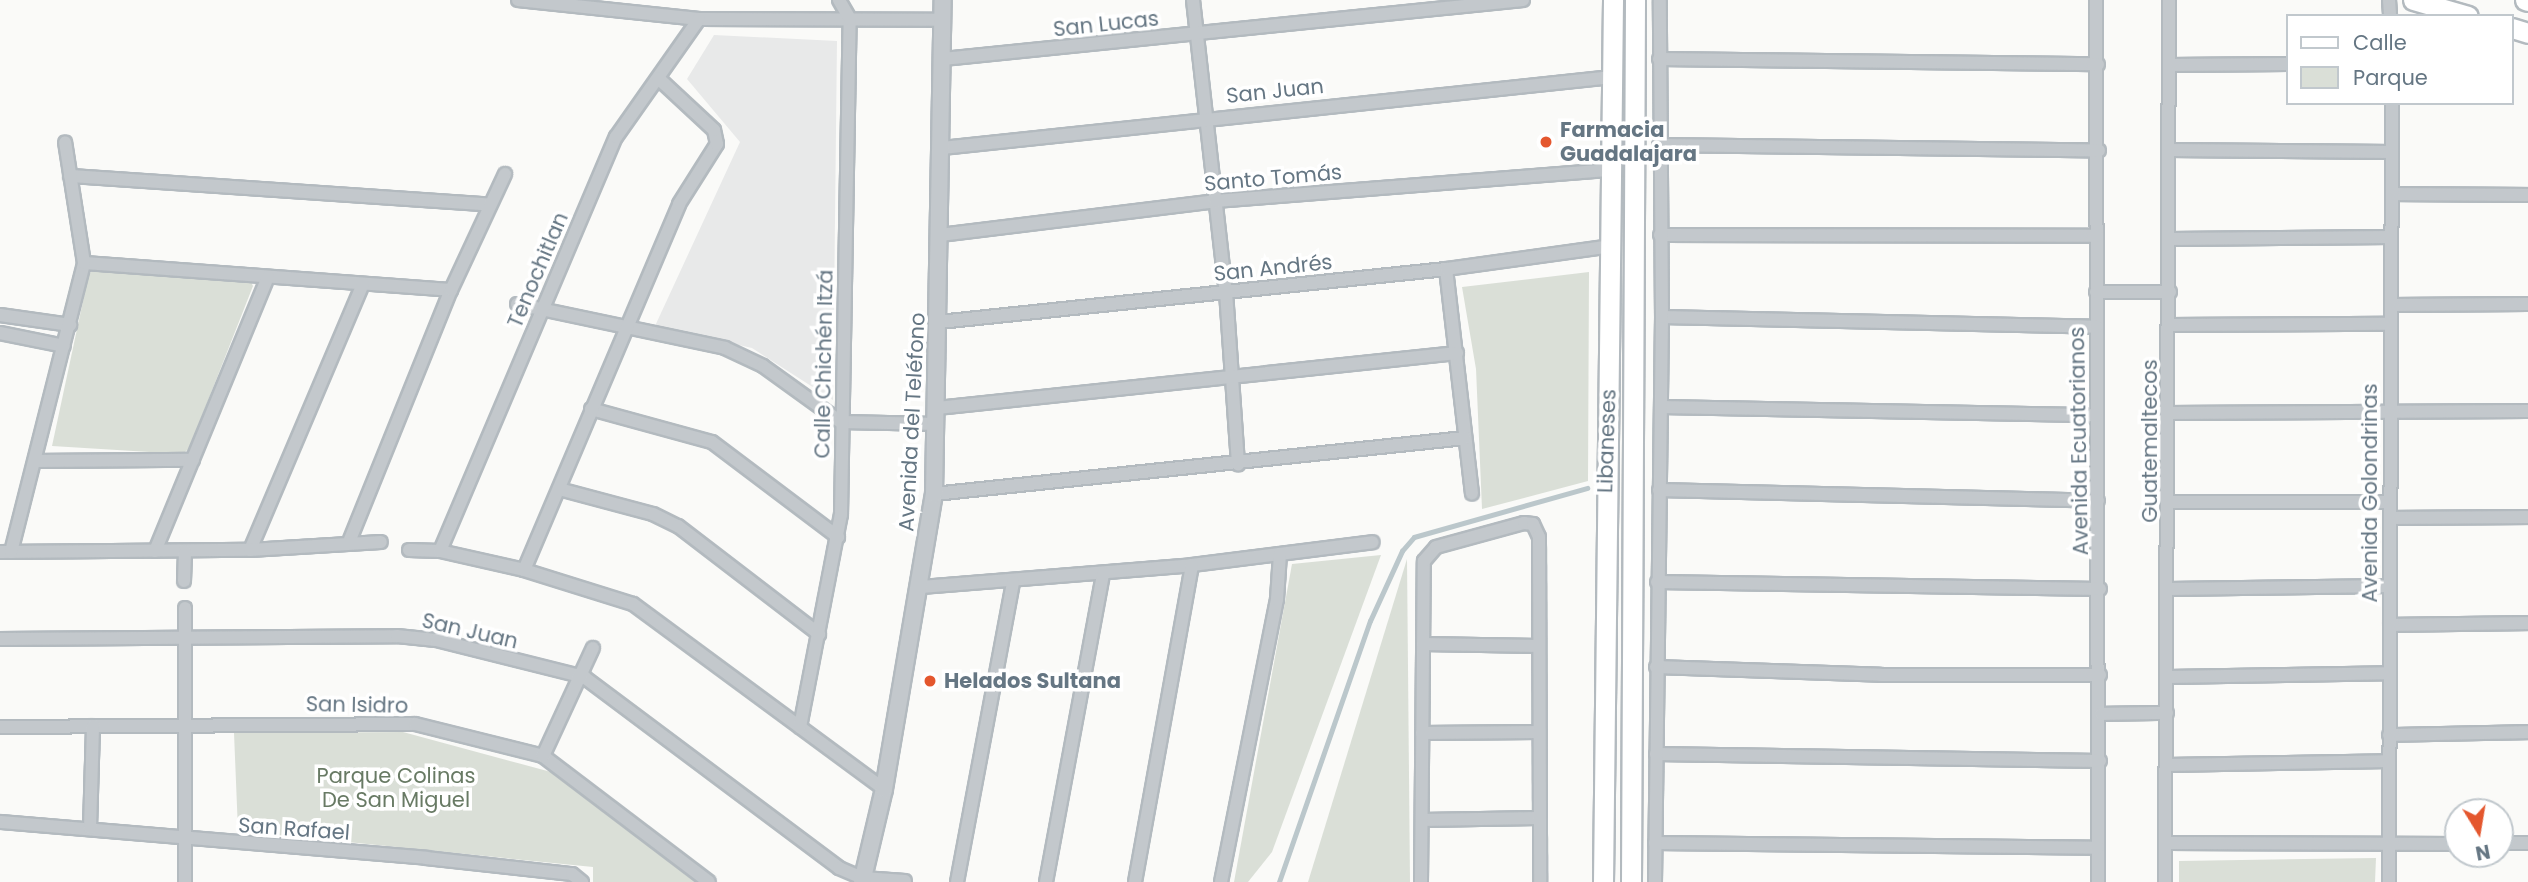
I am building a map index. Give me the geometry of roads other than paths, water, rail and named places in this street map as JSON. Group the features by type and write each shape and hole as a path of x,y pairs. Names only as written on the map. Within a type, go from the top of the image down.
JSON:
{"main road":[{"name":"Libaneses","path":"1603,882 1603,557 1611,246 1613,0"},
{"name":"Libaneses","path":"1631,882 1635,0"},
{"path":"2413,0 2461,14"},
{"path":"1614,882 1616,846 1630,835"}],"street":[{"path":"518,0 699,19 942,20"},
{"path":"839,0 850,19"},
{"name":"Avenida del Teléfono","path":"862,880 884,789 921,587 934,494 943,0"},
{"path":"1193,0 1226,292 1234,377 1238,466"},
{"name":"San Lucas","path":"943,59 1196,35 1418,5 1514,0"},
{"path":"1655,882 1662,317 1660,0"},
{"name":"Avenida Ecuatorianos","path":"2096,0 2099,150 2096,415 2101,714 2098,882"},
{"name":"Guatemaltecos","path":"2165,882 2170,326 2169,0"},
{"name":"Tenochitlan","path":"440,551 616,137 699,19"},
{"name":"Calle Chichén Itzá","path":"800,727 838,537 850,19"},
{"path":"1659,59 2098,64"},
{"path":"2170,65 2286,64"},
{"name":"San Juan","path":"942,148 1205,117 1612,76"},
{"path":"524,570 679,204 717,144 714,130 658,78"},
{"name":"Avenida Golondrinas","path":"2389,882 2388,411 2392,105"},
{"path":"65,142 84,263 37,461 6,552 326,548 349,542 381,542"},
{"path":"1660,145 2099,150"},
{"path":"2169,150 2392,152"},
{"name":"Santo Tomás","path":"940,235 1215,201 1611,170"},
{"path":"349,542 451,290 505,174"},
{"path":"70,176 490,205"},
{"path":"2392,194 2528,195"},
{"path":"1660,235 2097,236"},
{"path":"2170,239 2391,237"},
{"name":"San Andrés","path":"939,322 1446,269 1611,246"},
{"path":"84,263 451,290"},
{"path":"1446,269 1472,494"},
{"path":"155,551 268,277"},
{"path":"250,550 363,284"},
{"path":"2096,292 2170,292"},
{"path":"517,304 713,345 746,356 841,422 937,416 1234,377 1457,353"},
{"path":"2391,305 2528,304"},
{"path":"0,315 70,325"},
{"path":"1662,317 2096,327"},
{"path":"2170,326 2391,324"},
{"path":"0,333 64,346"},
{"path":"1661,407 2096,415"},
{"path":"591,409 712,442 838,537"},
{"path":"2168,413 2528,411"},
{"path":"934,494 1238,466 1465,438"},
{"path":"37,461 193,460"},
{"path":"559,489 653,514 678,526 819,634"},
{"path":"1659,490 2098,501"},
{"path":"2169,502 2389,502"},
{"path":"2390,518 2528,517"},
{"path":"1421,882 1423,570 1430,551 1524,523 1533,524 1539,537 1540,882"},
{"path":"921,587 1013,582 1192,565 1373,542"},
{"path":"409,550 440,551 524,570 615,596 646,610 884,789"},
{"path":"184,580 185,551"},
{"path":"1221,882 1277,599 1280,555"},
{"path":"1135,882 1192,565"},
{"path":"1046,882 1103,573"},
{"path":"957,882 1013,582"},
{"path":"1657,582 2100,589"},
{"path":"2168,589 2390,586"},
{"path":"185,608 188,840 185,882"},
{"path":"2390,625 2528,623"},
{"name":"San Juan","path":"0,639 417,637 584,677 828,860 862,880"},
{"path":"1423,644 1539,646"},
{"path":"543,756 584,677 593,648"},
{"path":"1656,667 1881,675 2100,675"},
{"path":"2168,677 2388,673"},
{"path":"2101,714 2167,713"},
{"name":"San Isidro","path":"0,727 405,723 543,756 709,882"},
{"path":"90,828 93,726"},
{"path":"1422,733 1538,732"},
{"path":"2389,736 2528,732"},
{"path":"1656,754 2100,761"},
{"path":"2167,765 2389,761"},
{"path":"1422,820 1538,818"},
{"name":"San Rafael","path":"0,822 439,860 572,874 582,882"},
{"path":"1655,843 2098,848"},
{"path":"2166,843 2444,844"},
{"path":"862,880 905,881"}],"waterway":[{"path":"1279,882 1370,621 1402,551 1414,537 1587,488"}],"place":[{"name":"Farmacia Guadalajara","path":"1546,142"},
{"name":"Helados Sultana","path":"930,681"}],"park label":[{"name":"Parque Colinas De San Miguel","path":"396,788"}]}
